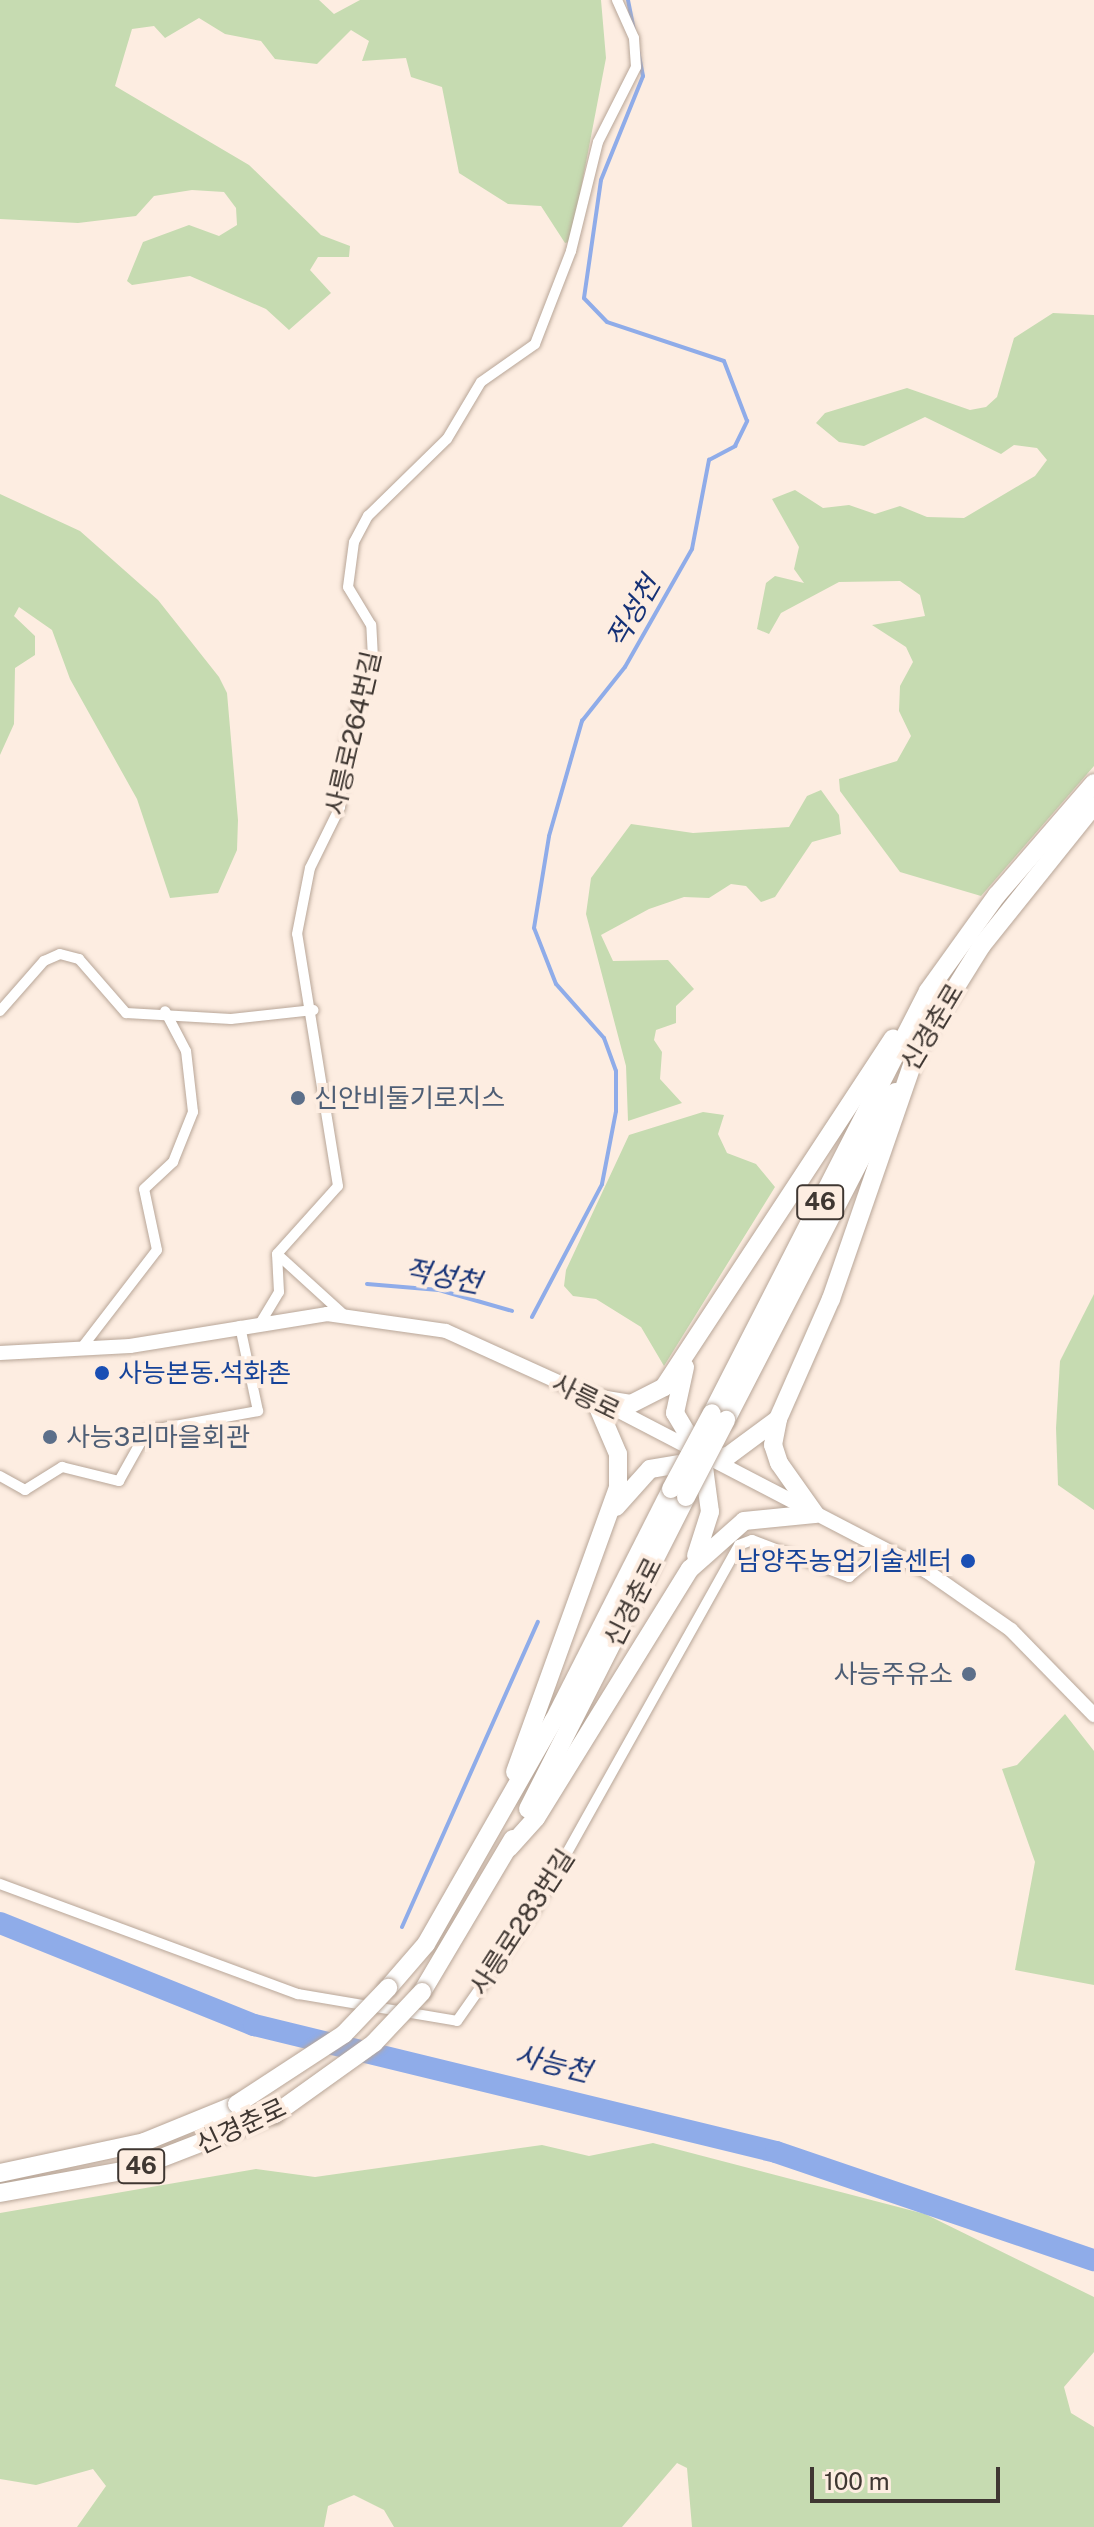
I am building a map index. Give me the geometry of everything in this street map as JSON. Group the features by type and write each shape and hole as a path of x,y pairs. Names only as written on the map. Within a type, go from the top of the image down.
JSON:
{"highway":[{"name":"신경춘로","path":"719,1416 928,991 997,895 1094,783"},
{"name":"신경춘로","path":"0,2173 144,2142 237,2104 344,2034 426,1944 678,1493 920,1042 991,932 1094,805"},
{"path":"508,1798 531,1716 608,1519 620,1468 594,1398 644,1402 695,1345 928,991"},
{"path":"690,1569 744,1521 815,1514 779,1463 773,1445 778,1419 836,1285 920,1042"},
{"path":"509,1848 536,1818 690,1569 710,1512 703,1460 675,1413 678,1383 695,1345"},
{"path":"608,1519 650,1469 703,1460 747,1447 778,1419"},
{"name":"신경춘로","path":"0,2193 133,2169 275,2114 374,2043 422,1992 509,1848 678,1493"}],"street":[{"name":"사릉로264번길","path":"277,1254 338,1186 314,1010 297,946 305,886 340,807 343,757 374,646 348,587 354,542 368,516 447,439 481,382 535,344 561,284 598,142 636,67 634,38 617,0"},
{"path":"0,1011 44,961 60,954 79,959 118,1008 231,1019 314,1010"},
{"path":"80,1350 157,1250 144,1189 173,1162 193,1112 186,1051 165,1011"},
{"path":"277,1254 343,1314"},
{"path":"261,1322 279,1292 277,1254"},
{"name":"사릉로","path":"0,1353 80,1350 261,1322 343,1314 446,1331 594,1398 703,1460 884,1548 1011,1630 1094,1715"},
{"path":"0,1476 25,1490 62,1467 119,1481 147,1431 258,1411 240,1326"},
{"name":"사릉로283번길","path":"0,1884 298,1994 457,2021 535,1910 739,1545 752,1540 849,1577 884,1548"}],"green space":[{"path":"0,0 319,0 334,14 360,0 601,0 606,58 571,241 565,243 541,206 508,204 459,173 442,87 411,77 406,58 362,61 369,41 351,30 317,64 275,59 261,41 225,34 199,18 165,38 154,26 132,29 115,86 249,165 321,235 350,246 349,257 318,257 310,270 331,293 289,330 266,309 190,276 132,285 127,281 143,242 189,225 219,236 237,225 236,208 224,192 192,190 154,196 136,216 78,223 0,219"},
{"path":"1053,313 1094,315 1094,766 981,896 900,872 840,791 839,779 897,761 911,736 899,711 900,686 913,662 906,647 872,625 925,616 920,595 900,581 839,582 781,613 769,634 757,629 766,583 775,576 804,583 794,569 799,547 772,499 795,490 823,508 849,505 875,514 900,506 927,517 964,518 1035,476 1047,460 1037,448 1014,445 1001,454 925,417 864,446 839,442 816,423 825,413 907,388 970,410 986,407 997,397 1014,338"},
{"path":"0,494 80,531 158,600 219,677 227,693 238,820 237,850 218,893 170,898 137,799 70,679 52,630 19,607 14,616 35,636 35,655 15,668 14,724 0,755"},
{"path":"821,790 839,815 841,834 812,842 775,897 761,902 746,886 731,884 709,898 684,897 649,909 601,935 613,961 668,960 694,989 676,1006 676,1023 656,1030 654,1040 662,1052 660,1079 682,1103 628,1121 626,1066 586,914 591,878 631,824 693,833 789,827 807,796"},
{"path":"703,1112 724,1115 718,1134 727,1153 756,1164 775,1187 664,1366 641,1327 596,1299 573,1296 564,1286 566,1270 629,1135"},
{"path":"1094,1294 1094,1510 1058,1485 1056,1428 1060,1361"},
{"path":"1065,1714 1094,1751 1094,1985 1015,1970 1035,1862 1002,1769 1017,1765"},
{"path":"653,2143 925,2214 1094,2297 1094,2352 1064,2387 1071,2413 1094,2427 1094,2527 692,2527 687,2468 677,2463 622,2527 394,2527 384,2510 354,2495 328,2506 324,2527 77,2527 106,2486 93,2469 36,2485 0,2479 0,2213 256,2169 315,2177 542,2145 589,2156"}],"waterway":[{"name":"적성천","path":"532,1317 602,1184 616,1111 616,1071 604,1038 556,984 534,928 549,836 582,721 625,667 692,549 709,460 735,446 747,421 724,361 607,322 584,298 601,180 643,76 628,0"},
{"name":"적성천","path":"367,1284 439,1290 512,1311"},
{"path":"402,1927 538,1622"},
{"name":"사능천","path":"0,1923 254,2025 776,2152 1094,2260"}],"place":[{"name":"신안비둘기로지스","path":"298,1098"},
{"name":"사능본동.석화촌","path":"102,1373"},
{"name":"사능3리마을회관","path":"50,1437"},
{"name":"남양주농업기술센터","path":"968,1561"},
{"name":"사능주유소","path":"969,1674"}]}
